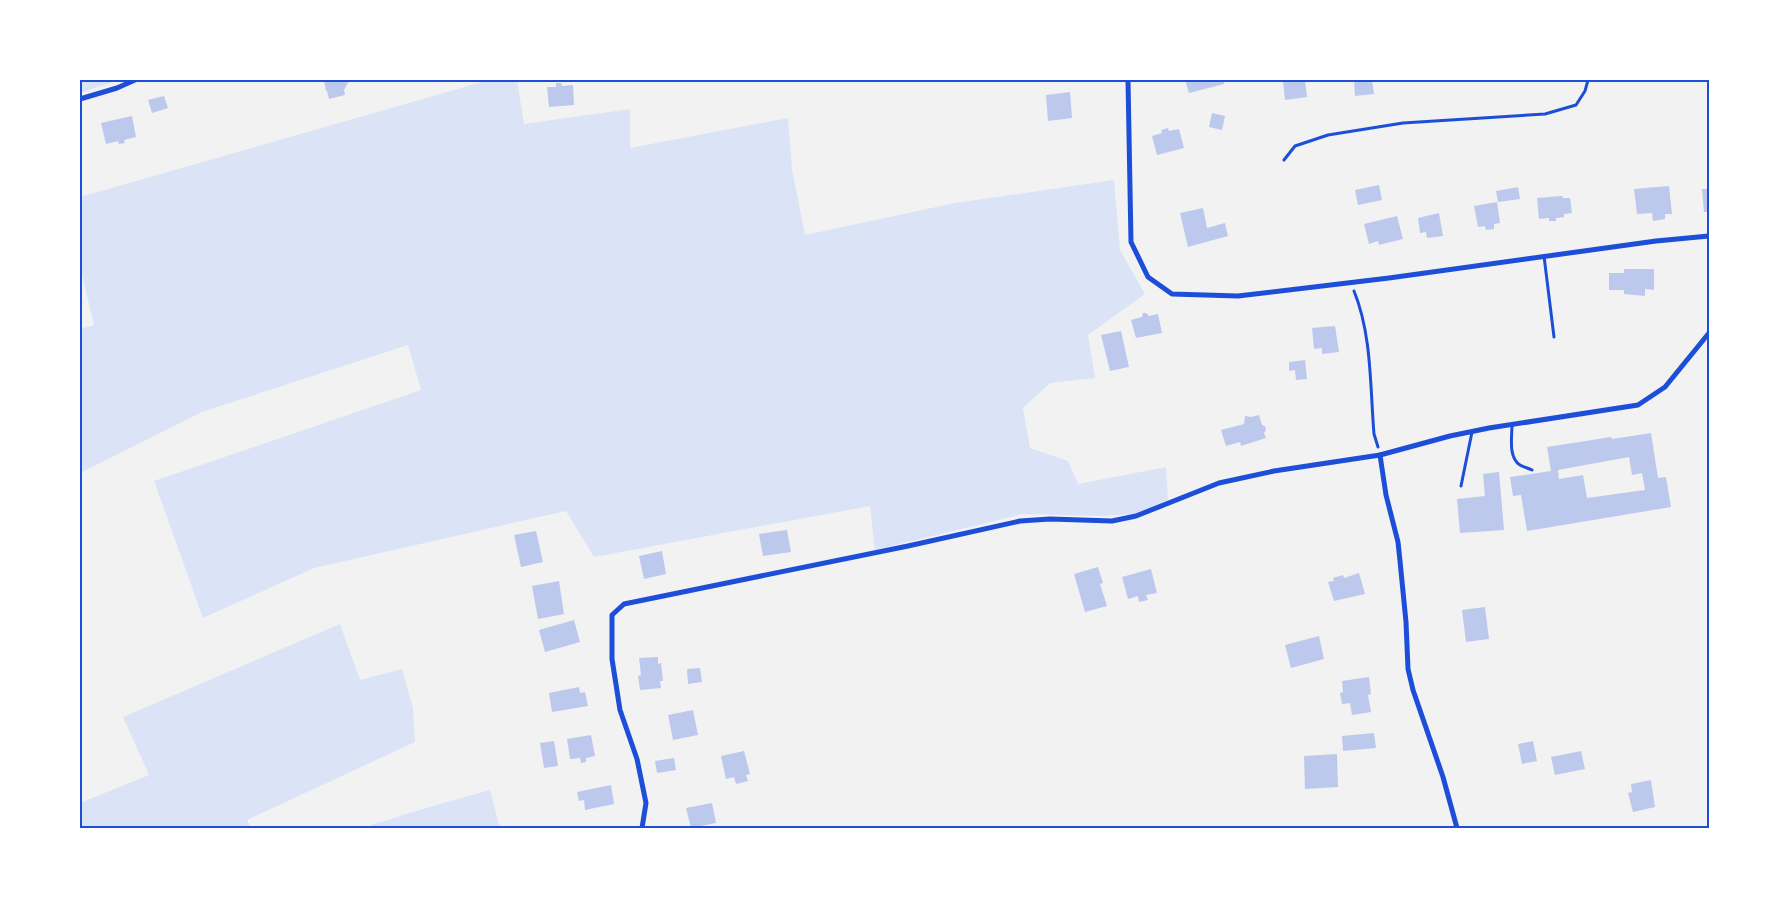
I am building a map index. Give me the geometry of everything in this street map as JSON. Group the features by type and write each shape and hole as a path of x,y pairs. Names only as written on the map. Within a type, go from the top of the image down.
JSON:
{"street":[{"path":"80,99 117,88 135,80"},
{"path":"1128,80 1131,242 1148,277 1172,294 1238,296 1656,240 1709,236"},
{"path":"642,828 646,803 637,759 620,710 612,659 612,615 624,604 825,564 1020,521 1050,519 1112,521 1136,516 1219,483 1274,471 1380,455 1472,431 1638,405 1666,387 1709,332"},
{"path":"1380,455 1386,495 1398,542 1406,622 1408,668 1413,690 1442,777 1456,828"}],"lane":[{"path":"1544,256 1554,337"},
{"path":"1512,424 1514,459 1520,466 1532,470"},
{"path":"1461,486 1472,431"}],"path":[{"path":"1284,160 1295,146 1328,135 1403,123 1546,114 1576,105 1586,91 1588,80"},
{"path":"1350,282 1360,307 1367,348 1374,434 1380,455"}],"shaded area":[{"path":"80,80 119,80 80,93"},
{"path":"489,80 517,80 524,124 630,109 630,148 788,118 792,169 805,235 955,203 1114,180 1120,250 1145,294 1088,335 1095,378 1050,383 1023,408 1030,448 1068,461 1078,484 1166,467 1168,500 1136,514 1099,516 1023,514 875,550 870,506 594,557 566,511 314,568 203,618 154,481 421,390 408,345 202,412 80,473 80,329 94,325 80,267 80,197"},
{"path":"340,624 360,680 402,669 413,708 415,742 247,820 251,828 80,828 80,803 149,775 123,717"},
{"path":"490,790 500,828 371,828 371,825"}],"building":[{"path":"324,80 349,81 344,90 345,95 329,99"},
{"path":"1185,80 1223,80 1224,84 1189,93"},
{"path":"1283,80 1305,80 1307,97 1285,100"},
{"path":"1354,80 1372,80 1374,94 1355,96"},
{"path":"556,83 561,83 562,86 573,85 574,105 549,107 547,87 556,87"},
{"path":"1070,92 1072,118 1048,121 1046,95"},
{"path":"164,96 168,108 152,113 148,100"},
{"path":"1212,113 1225,116 1222,130 1209,127"},
{"path":"132,116 136,137 124,140 125,143 119,144 118,141 106,144 101,123"},
{"path":"1168,128 1169,131 1179,129 1184,148 1157,155 1152,136 1162,133 1161,130"},
{"path":"1379,185 1382,200 1358,205 1355,190"},
{"path":"1669,186 1672,214 1665,214 1665,219 1653,221 1652,213 1637,214 1634,189"},
{"path":"1518,187 1520,199 1498,202 1496,191"},
{"path":"1702,189 1709,189 1709,212 1704,212"},
{"path":"1562,196 1563,198 1570,198 1572,213 1556,218 1556,221 1549,221 1549,218 1539,219 1537,198"},
{"path":"1497,202 1500,223 1494,224 1494,229 1486,230 1485,226 1478,227 1474,206"},
{"path":"1203,208 1207,228 1225,223 1228,236 1188,247 1180,213"},
{"path":"1439,213 1443,236 1427,238 1426,232 1420,233 1418,218"},
{"path":"1397,216 1403,239 1379,245 1378,241 1369,244 1364,224"},
{"path":"1624,269 1654,269 1654,290 1645,289 1645,296 1624,294 1624,290 1609,290 1609,273 1624,273"},
{"path":"1143,313 1149,316 1158,314 1162,333 1136,338 1131,320 1142,317"},
{"path":"1335,326 1339,352 1322,354 1322,348 1314,349 1312,328"},
{"path":"1121,331 1129,367 1110,371 1101,335"},
{"path":"1305,360 1307,379 1296,380 1295,370 1289,371 1289,362"},
{"path":"1259,415 1262,425 1265,426 1266,430 1264,433 1266,438 1241,446 1240,442 1226,446 1221,430 1244,424 1245,416"},
{"path":"1651,433 1658,478 1666,477 1671,507 1527,531 1521,495 1513,496 1510,477 1551,471 1547,447 1611,437 1612,439","holes":["1629,457 1632,475 1642,473 1645,490 1587,498 1583,475 1559,479 1558,470"]},
{"path":"1499,472 1504,530 1460,533 1457,499 1485,496 1483,474"},
{"path":"787,530 791,552 763,556 759,534"},
{"path":"536,531 543,562 521,567 514,535"},
{"path":"662,551 666,574 644,579 639,556"},
{"path":"1098,567 1103,583 1100,584 1107,606 1085,612 1074,574"},
{"path":"1151,569 1157,593 1146,595 1148,600 1139,602 1138,596 1128,599 1122,577"},
{"path":"1359,573 1365,594 1334,601 1328,582 1334,581 1333,578 1343,575 1344,578"},
{"path":"559,581 564,614 538,619 532,586"},
{"path":"1485,607 1489,639 1466,642 1462,610"},
{"path":"574,620 580,642 545,652 539,630"},
{"path":"1319,636 1324,659 1291,668 1285,645"},
{"path":"658,657 658,664 661,663 663,681 660,681 661,688 640,690 638,676 641,675 639,658"},
{"path":"700,668 702,682 688,684 687,669"},
{"path":"1369,677 1371,694 1368,695 1371,712 1352,715 1350,703 1342,704 1340,693 1343,692 1342,681"},
{"path":"579,687 580,693 585,692 588,706 552,712 549,693"},
{"path":"693,710 698,735 673,740 668,715"},
{"path":"1374,733 1376,748 1343,751 1342,736"},
{"path":"591,735 595,756 586,758 586,762 581,763 580,758 570,759 567,739"},
{"path":"554,741 558,766 544,768 540,743"},
{"path":"1533,741 1537,761 1522,764 1518,744"},
{"path":"744,751 750,774 746,775 748,781 736,784 734,777 726,779 721,756"},
{"path":"1581,751 1585,769 1555,775 1551,757"},
{"path":"1337,754 1338,787 1305,789 1304,756"},
{"path":"674,758 676,770 657,773 655,761"},
{"path":"1651,780 1655,807 1633,812 1628,793 1632,792 1631,784"},
{"path":"611,785 614,804 585,810 584,800 579,801 577,792"},
{"path":"712,803 716,823 691,828 686,808"}]}
